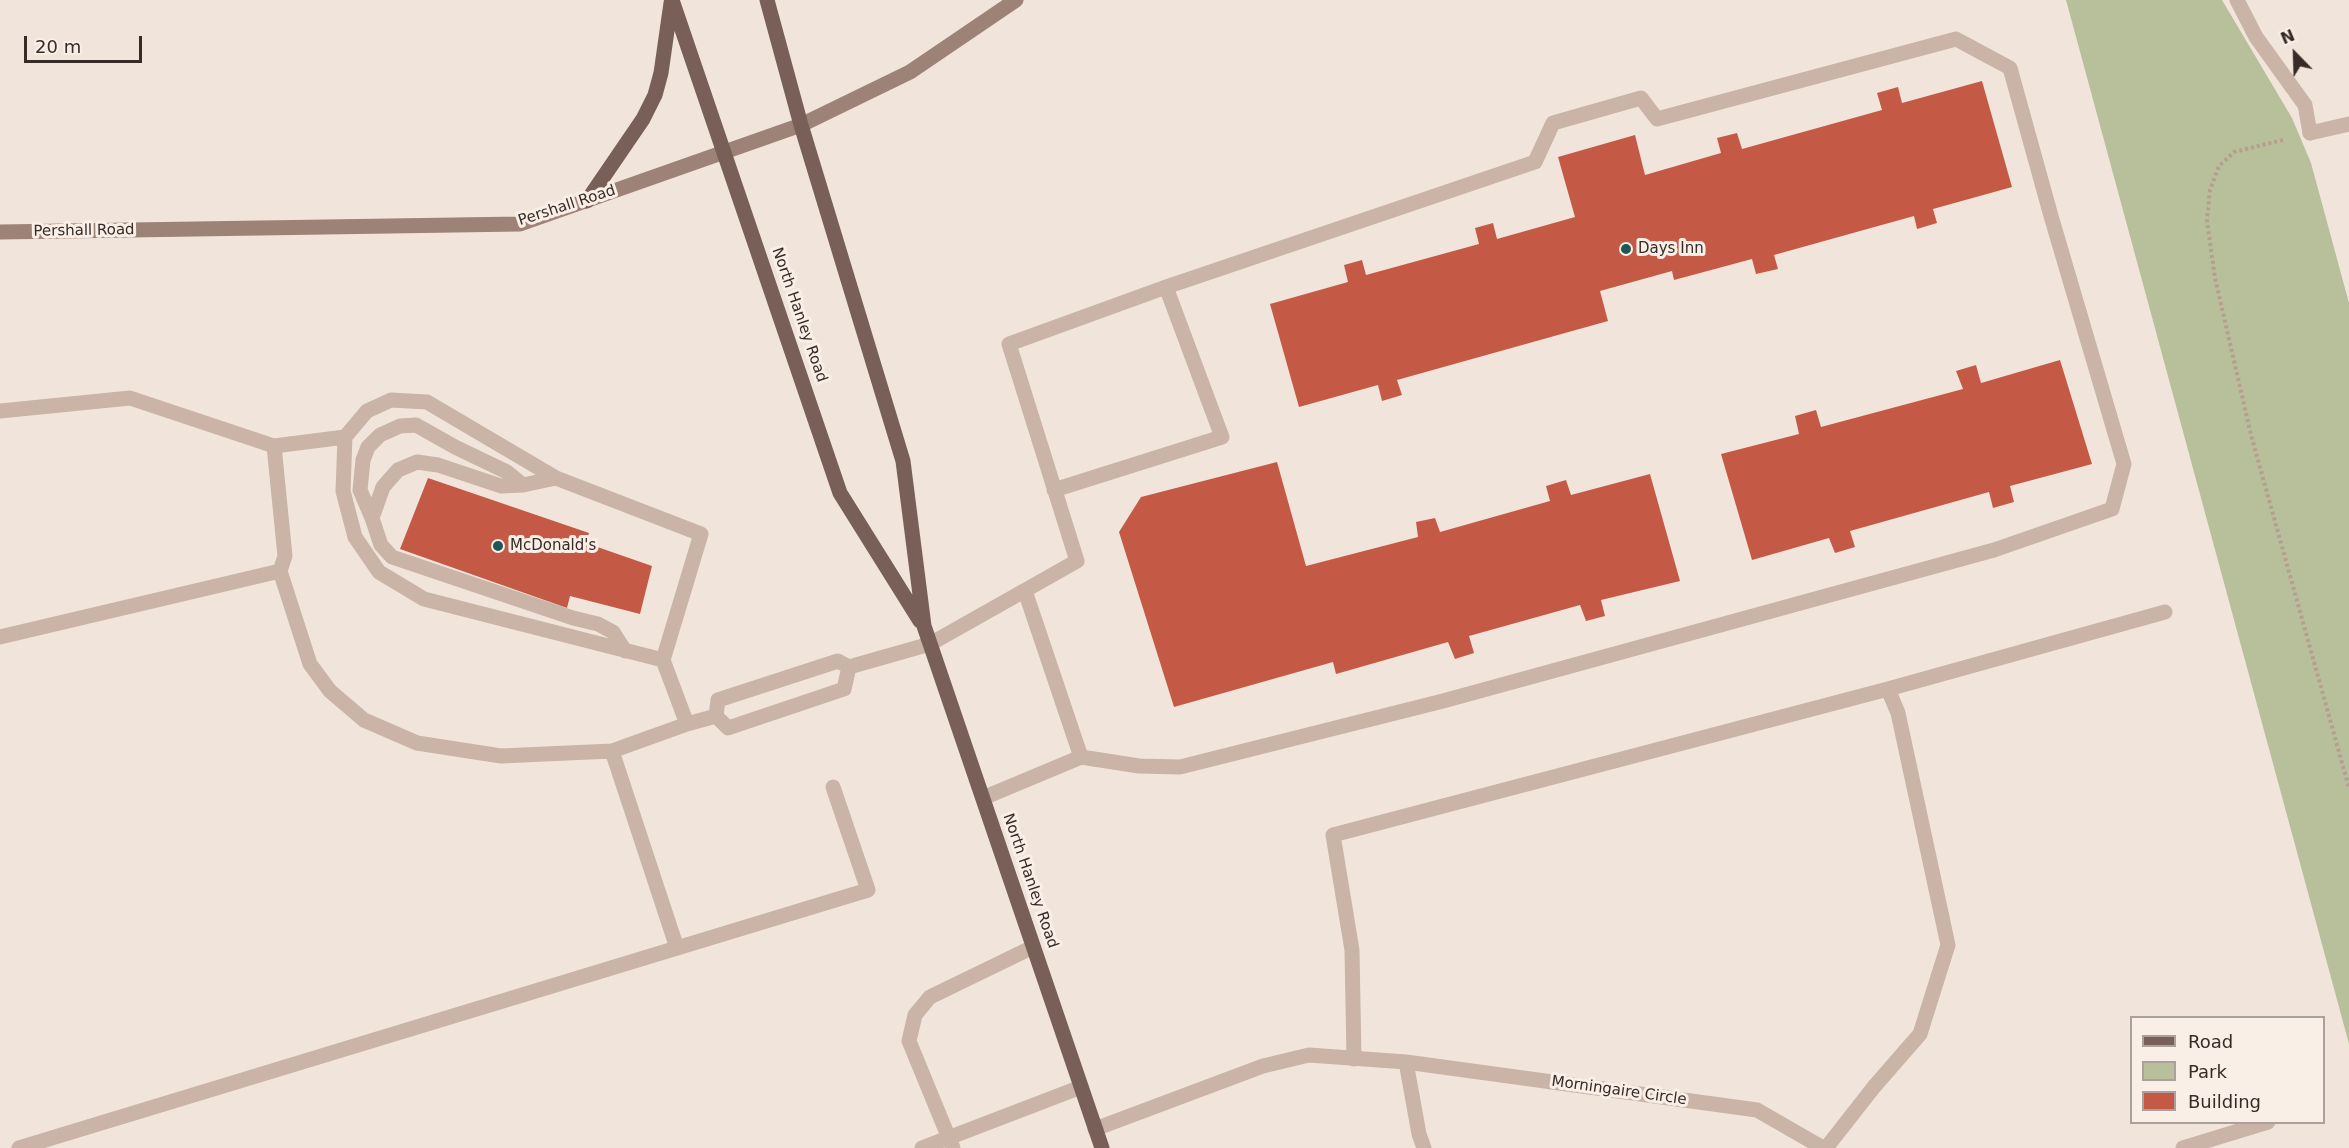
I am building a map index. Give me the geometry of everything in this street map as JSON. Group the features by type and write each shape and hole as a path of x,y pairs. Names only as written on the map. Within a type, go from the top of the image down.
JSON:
{"main road":[{"name":"North Hanley Road","path":"671,0 840,493 924,626"},
{"path":"588,201 643,119 655,95 661,73 671,0"},
{"name":"North Hanley Road","path":"767,0 801,125 903,461 924,626 1102,1148"}],"street":[{"name":"Pershall Road","path":"0,232 520,224 801,125 910,72 1016,0"},
{"path":"2237,0 2256,37 2305,105 2310,133 2349,124"},
{"path":"716,716 718,700 838,661 849,667 930,644 1077,561 1010,344 1167,287 1535,162 1553,123 1641,98 1657,118 1956,39 2010,68 2124,464 2112,509 1972,556 1454,698 1180,767 1139,766 1081,757 982,798"},
{"path":"1054,490 1222,436 1167,287"},
{"path":"0,411 130,398 274,446 345,437"},
{"path":"663,660 424,599 379,572 355,537 343,492 345,437 367,411 391,400 427,402 556,478 700,534 663,660 687,724"},
{"path":"523,485 507,472 464,452 416,425 400,426 380,435 368,447 363,459 360,490 381,545 392,557 573,618 598,624 613,632 625,651"},
{"path":"274,446 285,556 280,571 310,664 330,691 364,720 417,743 501,756 612,752 687,724 716,716"},
{"path":"372,518 383,487 398,470 417,462 455,470 501,486 523,485 556,478"},
{"path":"0,637 280,571"},
{"path":"1025,591 1081,757"},
{"path":"1354,1059 1352,950 1333,835 1888,689 2165,612"},
{"path":"716,716 728,728 844,689 849,667"},
{"path":"1825,1148 1920,1034 1948,945 1898,713 1888,689"},
{"path":"612,752 677,948"},
{"path":"19,1148 868,890 833,787"},
{"path":"951,1144 909,1041 915,1015 930,998 1033,947"},
{"name":"Morningaire Circle","path":"1095,1129 1263,1066 1309,1055 1406,1062 1757,1110 1825,1148"},
{"path":"1406,1062 1419,1134 1424,1148"},
{"path":"922,1148 951,1144 1081,1087"},
{"path":"2182,1148 2261,1124"}],"path":[{"path":"2310,133 2234,152 2219,166 2210,190 2207,221 2215,278 2251,435 2349,788"}],"green space":[{"path":"2066,0 2222,0 2292,118 2311,163 2349,303 2349,1044"}],"building":[{"name":"Days Inn","path":"1982,81 2012,187 1933,209 1937,223 1917,229 1914,216 1774,255 1778,269 1756,274 1752,259 1674,280 1672,271 1600,291 1608,321 1397,380 1402,395 1382,401 1378,385 1299,407 1270,304 1348,282 1344,265 1362,260 1366,275 1479,244 1475,228 1493,223 1497,239 1575,217 1558,157 1635,135 1645,175 1721,153 1717,138 1737,133 1742,149 1882,110 1877,93 1898,87 1902,103"},
{"path":"2060,360 2092,464 2010,486 2014,502 1993,508 1989,492 1850,531 1855,547 1835,553 1829,538 1752,560 1721,454 1799,434 1795,416 1816,410 1821,427 1963,389 1956,371 1976,365 1981,383"},
{"path":"1277,462 1306,566 1418,537 1416,522 1435,518 1440,532 1550,501 1546,486 1566,480 1571,495 1650,474 1680,581 1601,600 1605,616 1586,621 1580,605 1469,636 1474,653 1455,659 1448,642 1336,674 1333,662 1174,707 1119,532 1141,497"},
{"name":"McDonald's","path":"428,478 589,533 586,543 652,566 640,614 570,596 567,608 400,549"}],"place":[{"name":"Days Inn","path":"1626,249"},
{"name":"McDonald's","path":"498,546"}]}
